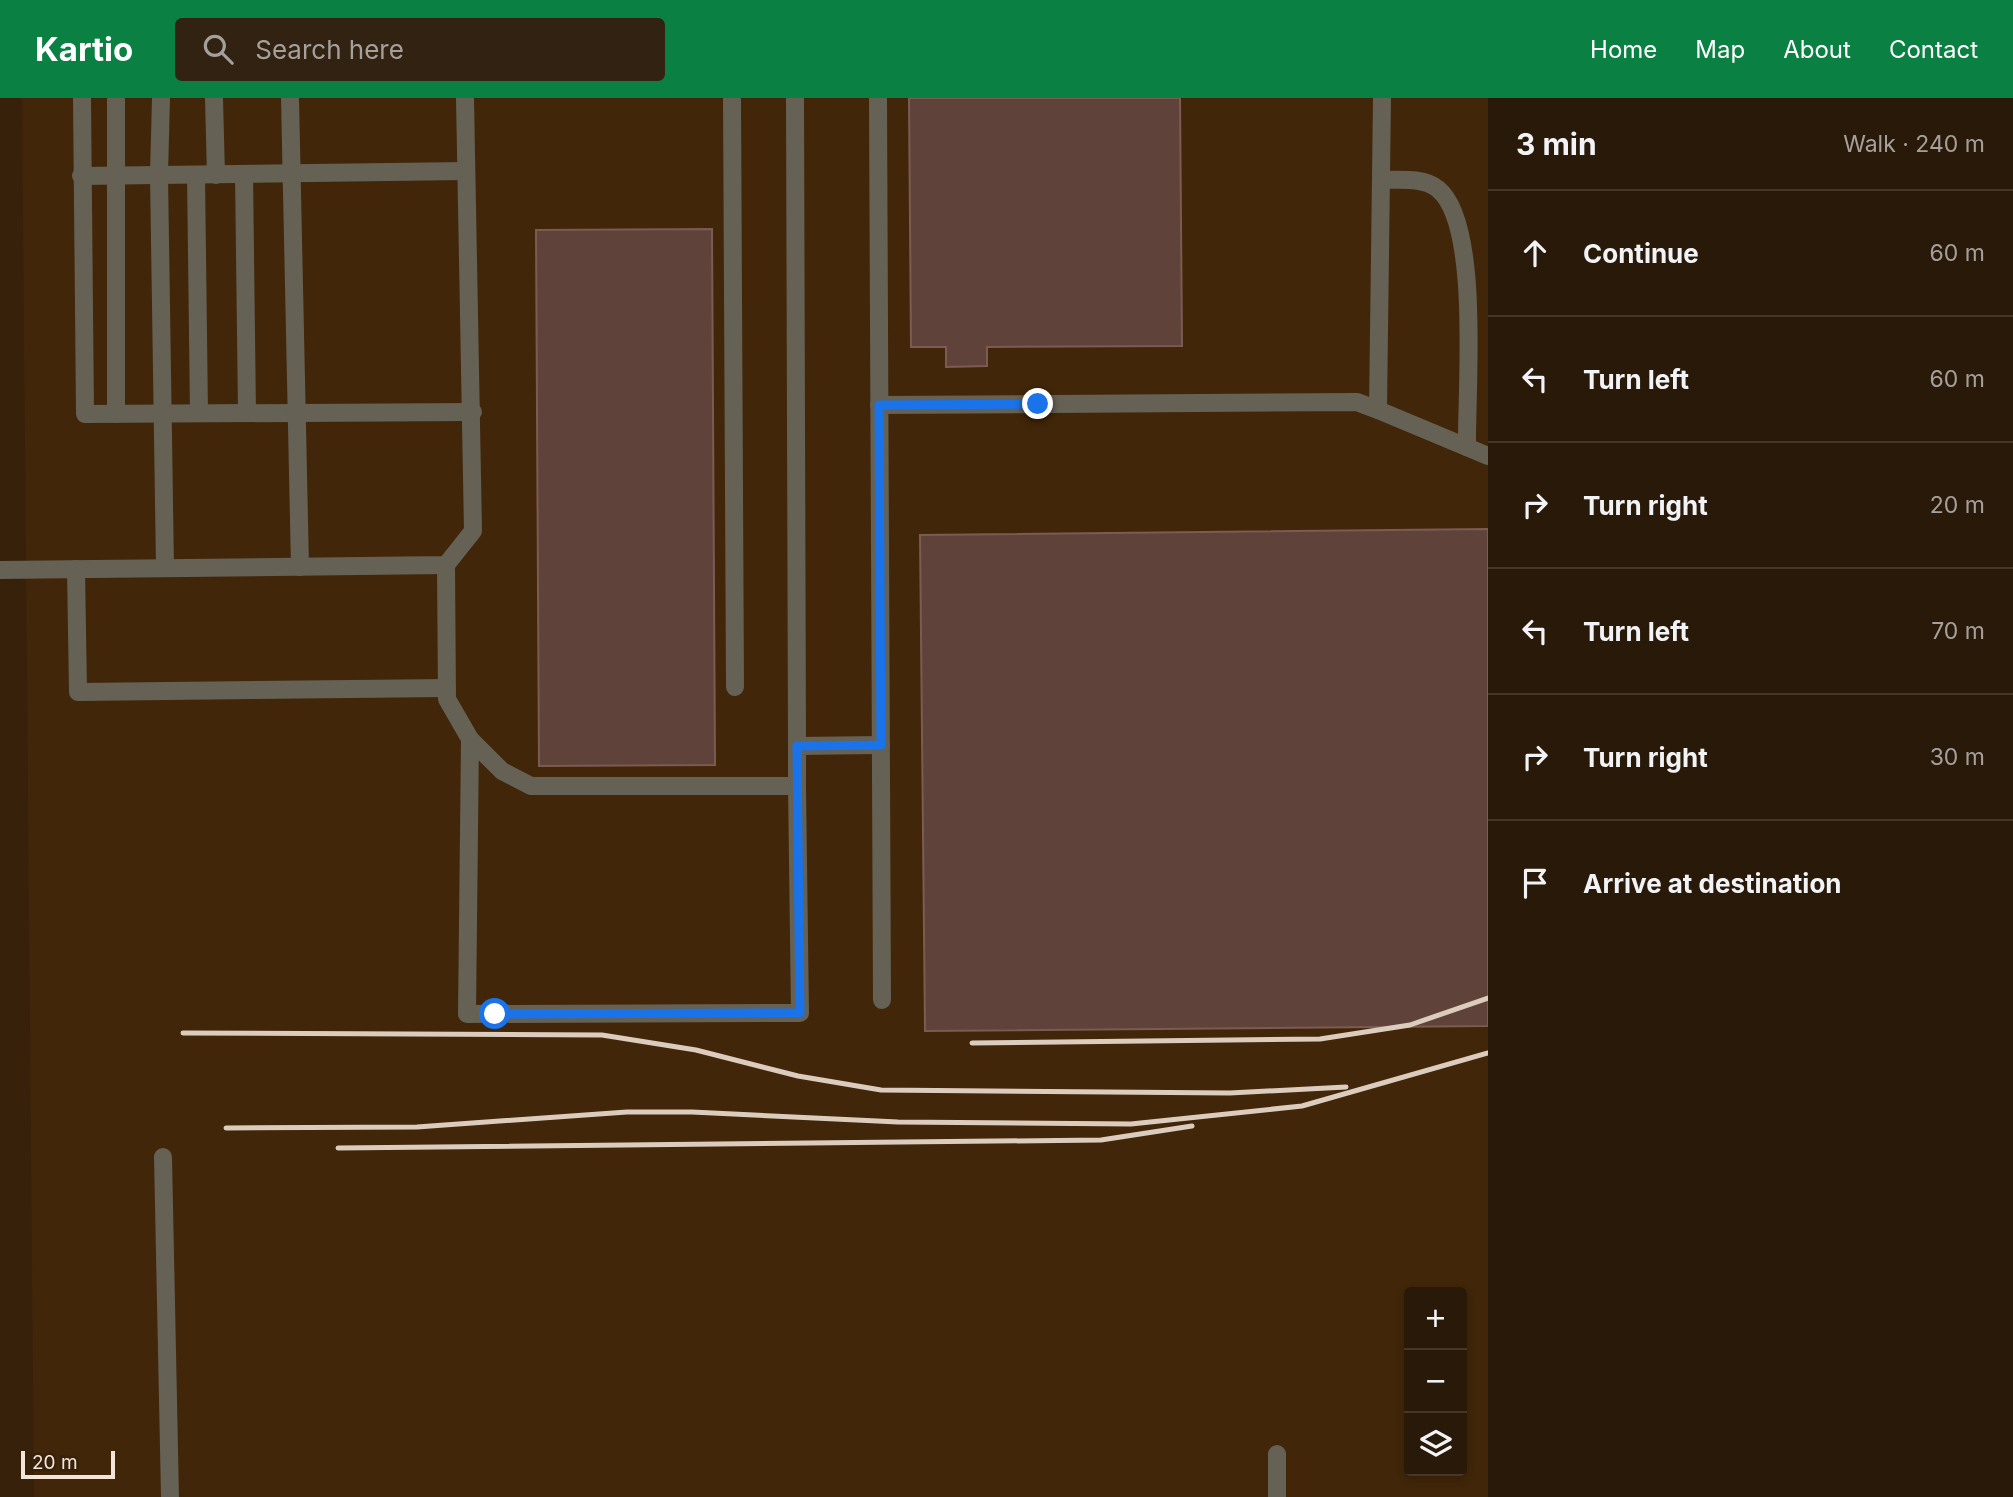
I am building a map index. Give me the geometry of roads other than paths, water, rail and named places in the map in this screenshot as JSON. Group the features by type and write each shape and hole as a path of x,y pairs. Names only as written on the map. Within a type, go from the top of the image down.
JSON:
{"lane":[{"path":"82,98 85,414 473,412"},
{"path":"116,98 116,414"},
{"path":"161,98 161,413 165,568"},
{"path":"214,98 216,175"},
{"path":"290,98 294,413 300,567"},
{"path":"465,98 473,412 473,531 446,565 447,699 470,738 502,771 531,786 797,786"},
{"path":"732,98 735,687"},
{"path":"470,738 467,1014 800,1013 795,98"},
{"path":"878,98 882,1000"},
{"path":"1378,410 1382,98"},
{"path":"81,176 466,171"},
{"path":"244,174 247,413"},
{"path":"196,175 198,413"},
{"path":"1381,180 1419,181 1438,189 1456,213 1466,258 1468,447"},
{"path":"879,405 1357,402 1488,456"},
{"path":"0,570 446,565"},
{"path":"76,569 78,692 447,688"},
{"path":"797,746 881,745"},
{"path":"163,1157 170,1497"},
{"path":"1277,1454 1277,1497"}],"railway":[{"path":"972,1043 1320,1039 1410,1025 1488,998"},
{"path":"183,1033 602,1035 696,1050 798,1076 881,1090 1230,1093 1346,1087"},
{"path":"226,1128 417,1127 627,1112 692,1112 898,1122 1131,1124 1302,1106 1488,1053"},
{"path":"338,1148 1101,1140 1192,1126"}]}
